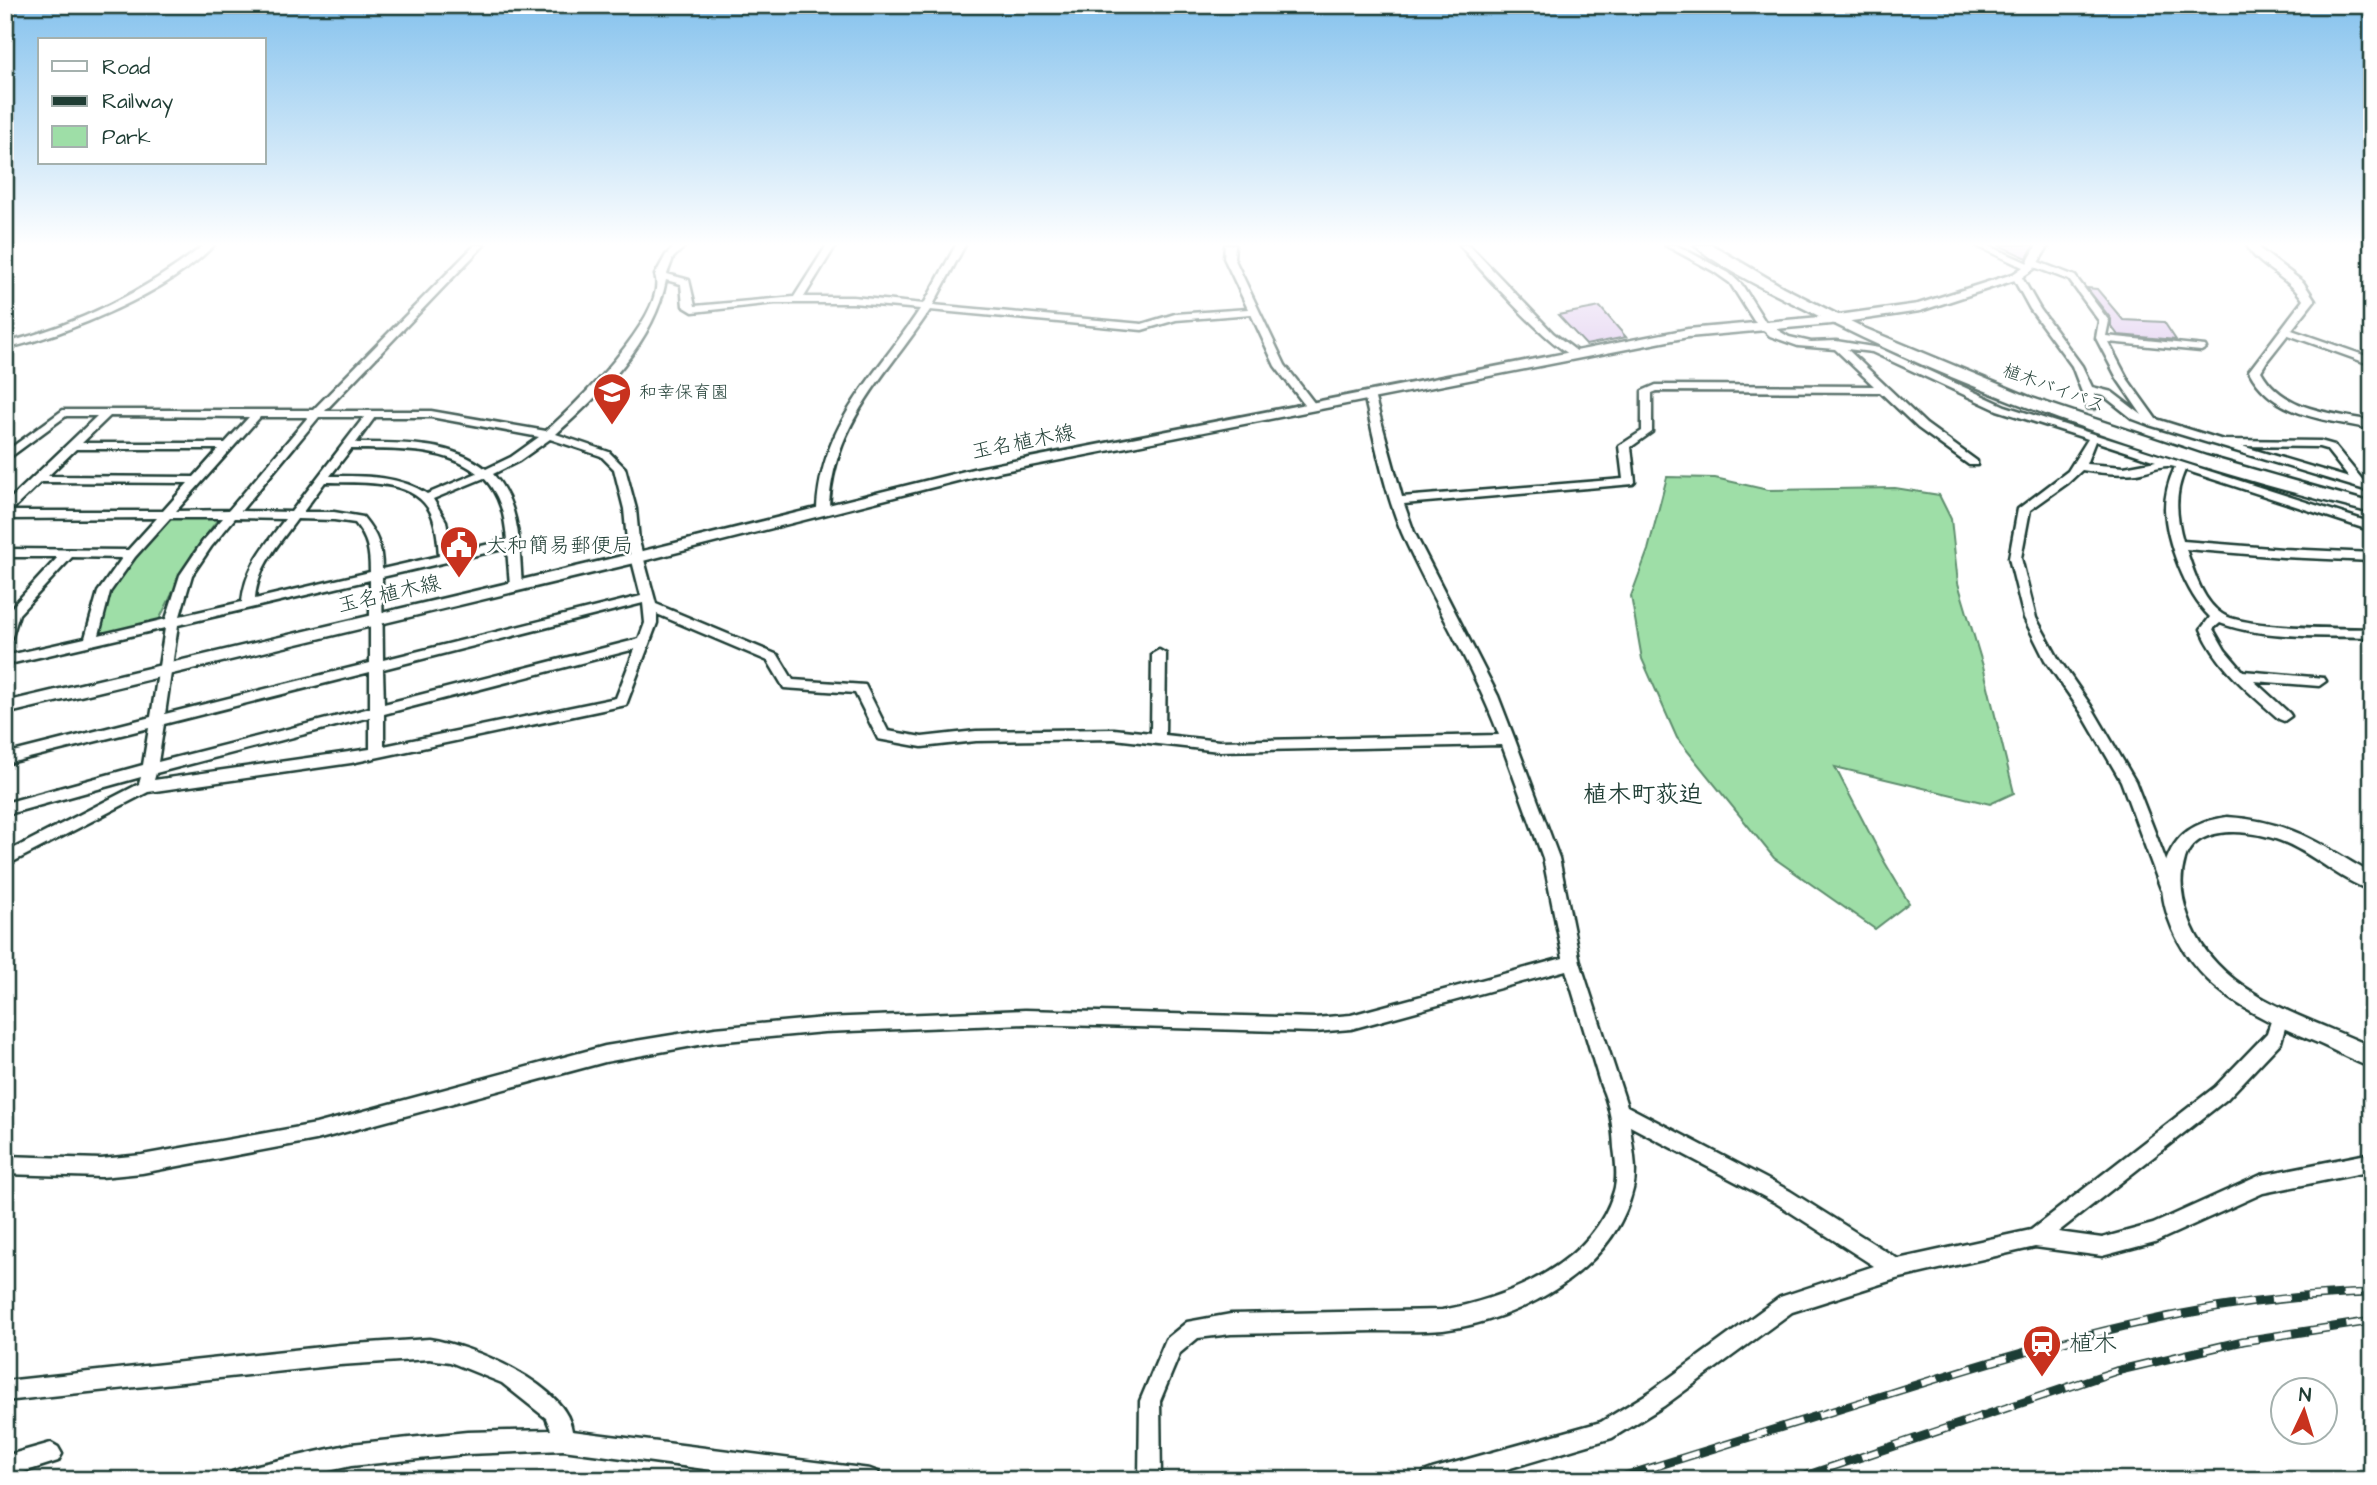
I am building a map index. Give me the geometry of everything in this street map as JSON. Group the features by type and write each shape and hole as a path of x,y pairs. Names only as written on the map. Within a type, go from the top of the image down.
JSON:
{"highway":[{"name":"植木バイパス","path":"1820,314 2077,418 2275,482 2372,508"}],"main road":[{"name":"玉名植木線","path":"5,708 639,557 973,473 1688,333 1870,314"},
{"path":"2300,314 2261,359 2255,371 2259,382 2290,405 2372,425"},
{"path":"2372,883 2310,845 2275,830 2246,825 2215,825 2191,834 2173,862 2169,891 2187,937 2205,965 2240,995 2280,1017 2372,1058"}],"street":[{"path":"5,346 57,330 90,314"},
{"path":"145,788 172,622 186,575 232,514 316,414 413,314"},
{"path":"427,498 513,460 548,435 616,367 639,334 649,314"},
{"path":"823,509 822,486 827,464 844,427 921,314"},
{"path":"1005,314 1142,327 1175,317 1211,314"},
{"path":"1256,314 1280,366 1311,406"},
{"path":"1529,314 1549,335 1575,355"},
{"path":"1755,314 1762,324 1785,339 1803,344 1836,344 1875,350 2001,408 2372,527"},
{"path":"2038,314 2068,349 2087,381 2092,406"},
{"path":"2100,314 2105,321 2101,338 2123,380 2153,422"},
{"path":"2286,331 2372,362"},
{"path":"2101,338 2202,348"},
{"path":"1836,344 1922,426 1973,463"},
{"path":"1396,501 1629,482 1625,446 1647,432 1647,391 1656,388 1881,389"},
{"path":"2089,389 2108,394 2137,417 2208,442 2366,487"},
{"path":"1150,1480 1150,1401 1173,1346 1194,1329 1231,1324 1442,1320 1473,1317 1521,1300 1582,1257 1615,1217 1624,1189 1625,1164 1619,1111 1572,962 1551,858 1491,696 1423,564 1396,501 1369,395"},
{"path":"5,458 63,413 431,414 548,435 605,454 620,468 630,509 632,541 639,557 651,623 621,702 377,752 145,788 5,860"},
{"path":"5,513 106,414"},
{"path":"248,604 250,582 265,552 372,414"},
{"path":"91,641 104,592 131,554 256,415"},
{"path":"2090,442 2086,460 2081,466 2024,509 2015,558 2030,618 2052,660 2087,709 2128,781 2169,891"},
{"path":"2208,442 2320,444 2330,447 2366,487"},
{"path":"73,446 227,446"},
{"path":"347,446 433,451 453,456 484,472 504,497 516,586"},
{"path":"2081,466 2102,471 2156,466 2166,460"},
{"path":"2181,465 2171,484 2169,497 2178,544 2200,591 2219,618"},
{"path":"39,479 197,480"},
{"path":"321,479 395,485 427,498 436,510 443,533 445,558"},
{"path":"5,513 294,515 359,520 372,535 376,574 377,752"},
{"path":"5,661 512,543"},
{"path":"2178,544 2372,557"},
{"path":"5,553 131,554"},
{"path":"5,640 9,612 69,554"},
{"path":"5,759 377,666 649,602 773,658 789,685 860,688 883,735 922,742 976,736 1114,734 1219,746 1508,740"},
{"path":"2284,716 2242,676 2209,638 2207,629 2211,622 2219,618 2280,627 2372,633"},
{"path":"5,809 644,642"},
{"path":"1158,738 1159,654"},
{"path":"2242,676 2319,681"},
{"path":"5,1165 101,1168 142,1164 316,1132 605,1054 715,1035 824,1026 1025,1017 1315,1025 1351,1022 1572,962"},
{"path":"2035,1238 2221,1093 2275,1037 2280,1017"},
{"path":"1619,1111 1783,1197 1896,1269"},
{"path":"1432,1480 1605,1431 1657,1398 1787,1304 1896,1269 2035,1238 2102,1247 2155,1233 2261,1184 2372,1162"},
{"path":"5,1391 340,1355 429,1349 450,1352 509,1376 553,1411 561,1421 563,1440"},
{"path":"240,1480 351,1455 467,1443 563,1440 870,1480"},
{"path":"5,1467 51,1454"}],"green space":[{"path":"1667,477 1715,478 1768,490 1895,488 1939,495 1951,519 1958,583 1983,666 2014,793 1990,804 1835,767 1909,903 1875,929 1774,858 1677,738 1642,659 1631,596 1648,550"},
{"path":"167,519 218,519 192,554 158,622 98,636 110,589 129,560"}],"building":[{"path":"1606,314 1626,337 1586,345 1558,315"},
{"path":"2107,314 2118,314 2123,320 2164,322 2176,340 2118,335 2111,326"}],"tunnel":[{"path":"2090,442 2092,406"}],"railway":[{"path":"1612,1480 2010,1356 2128,1325 2247,1303 2372,1293"},
{"path":"1793,1480 2116,1371 2243,1341 2372,1321"}],"place":[{"name":"和幸保育園","path":"612,426"},
{"name":"大和簡易郵便局","path":"459,579"},
{"name":"植木","path":"2042,1378"}],"district":[{"name":"植木町荻迫","path":"1643,795"}]}
